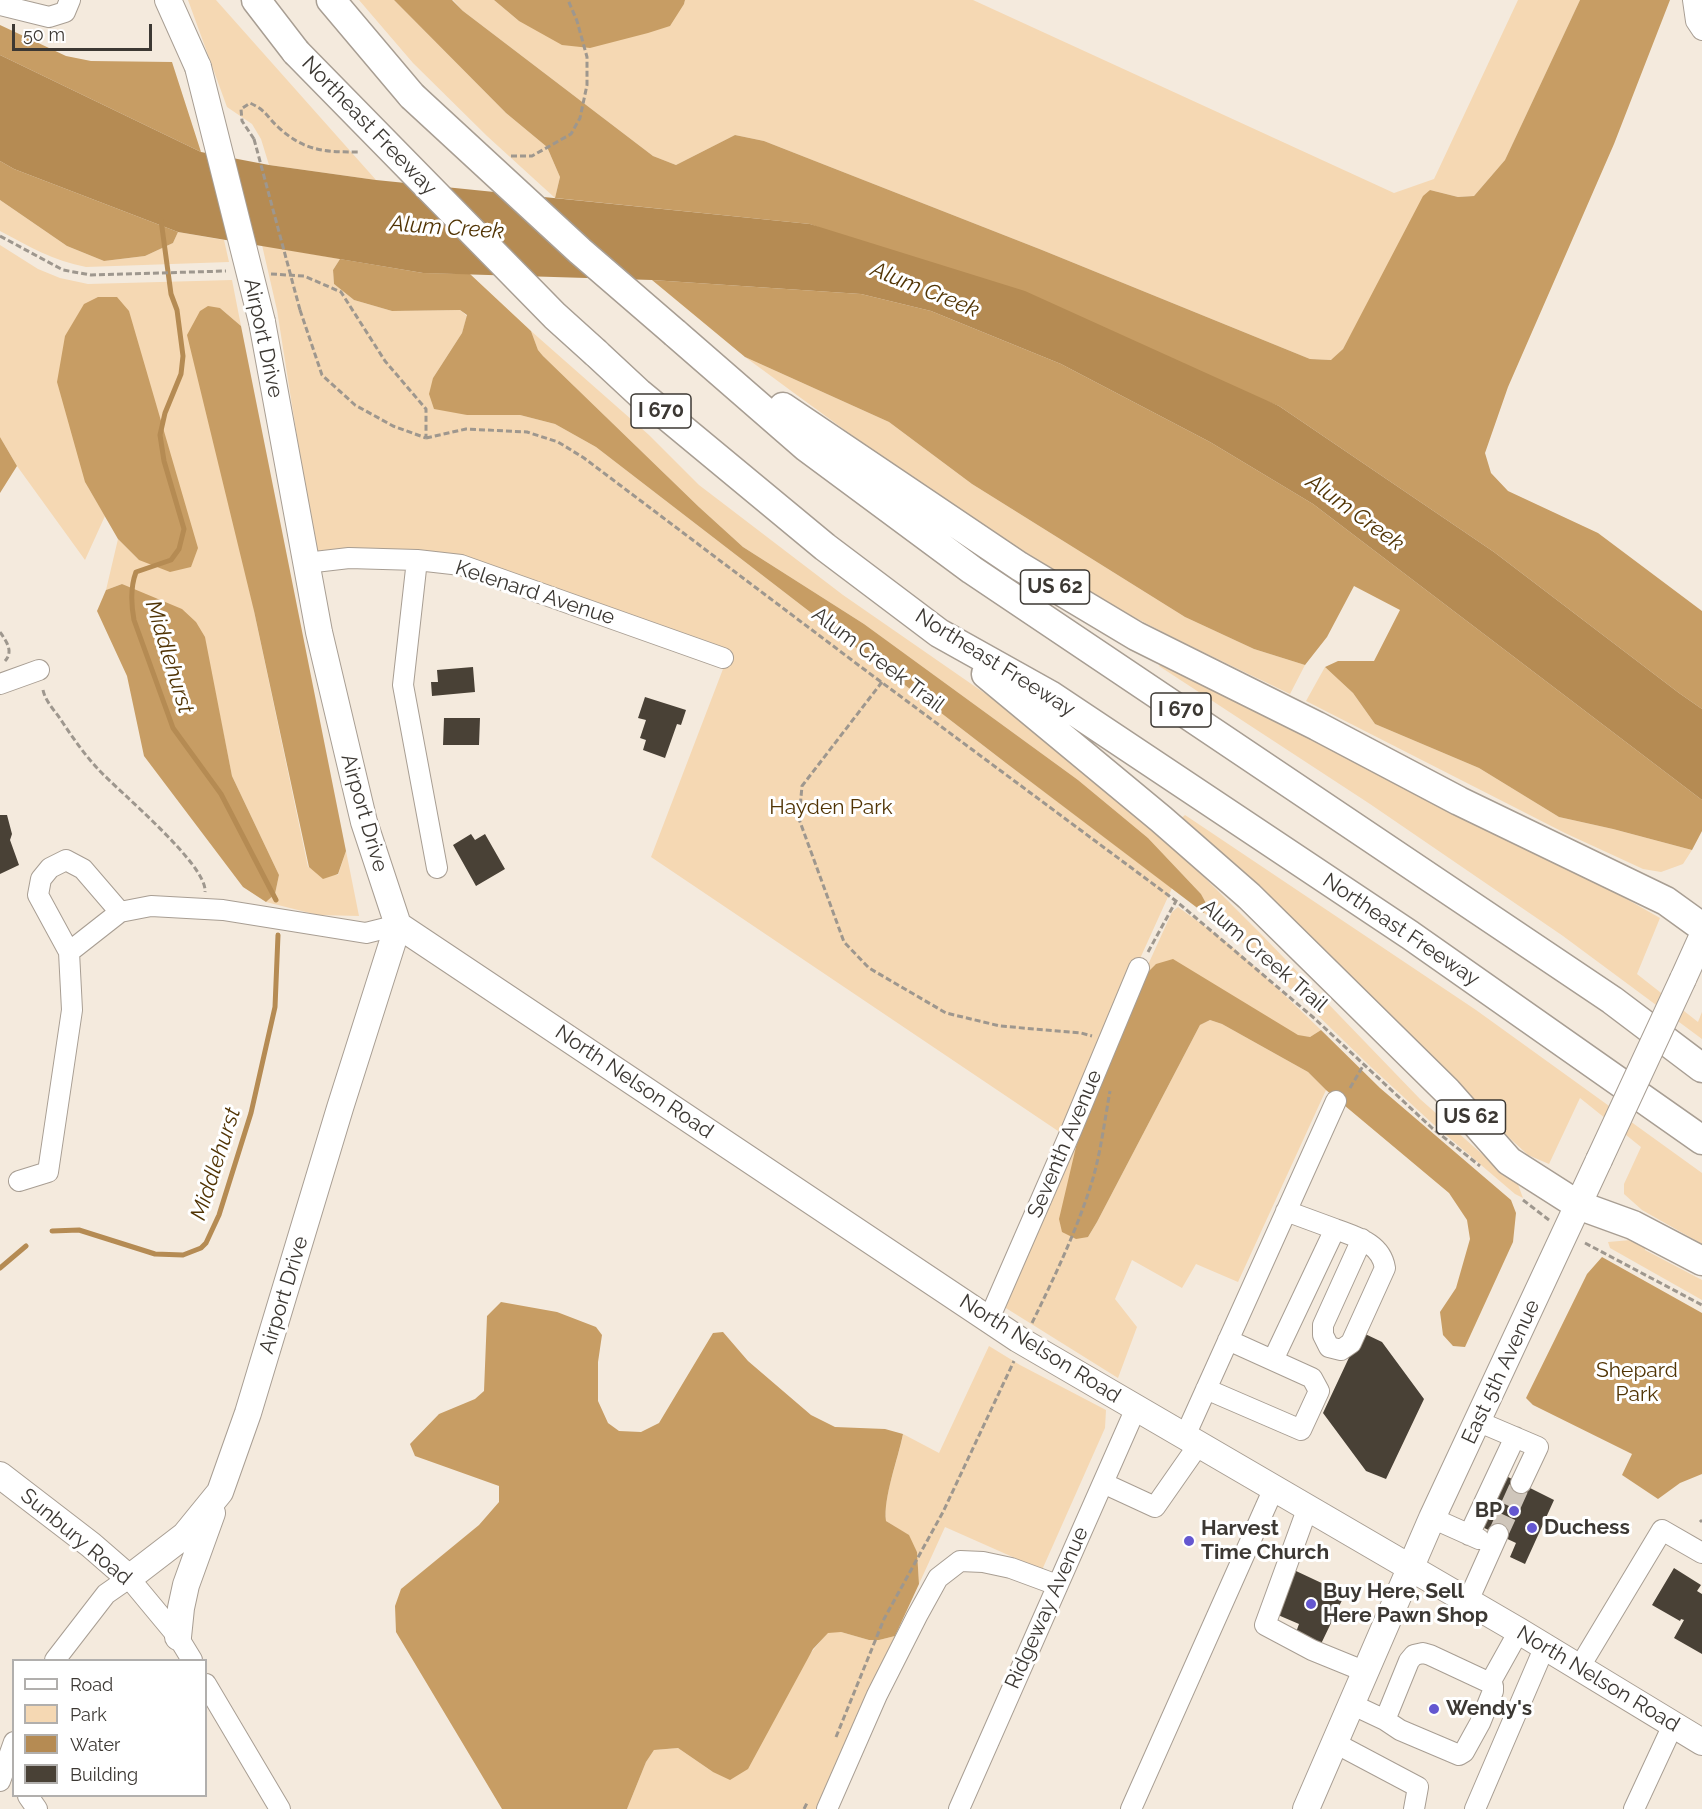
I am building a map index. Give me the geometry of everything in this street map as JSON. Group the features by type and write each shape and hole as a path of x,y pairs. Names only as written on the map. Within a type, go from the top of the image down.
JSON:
{"highway":[{"name":"Northeast Freeway","path":"256,0 296,52 548,308 639,393 825,547 939,633 1060,702 1410,935 1702,1140"},
{"name":"I 670","path":"332,0 412,96 580,250 806,447 972,570 1602,993 1702,1068"},
{"name":"US 62","path":"675,333 1019,566 1137,636 1317,726 1459,801 1666,901 1702,927"},
{"name":"US 62","path":"939,633 1249,896 1447,1091 1509,1161 1578,1205"},
{"path":"1578,1205 1633,1225 1702,1261"}],"main road":[{"name":"Airport Drive","path":"129,1578 185,1535 220,1492 248,1413 398,925 364,822 319,632 262,322 198,67 168,0"},
{"name":"North Nelson Road","path":"398,925 1023,1342 1545,1646 1702,1742"},
{"name":"East 5th Avenue","path":"1306,1809 1432,1518 1702,937"},
{"name":"Sunbury Road","path":"0,1475 129,1578"},
{"path":"178,1637 186,1585 220,1492"}],"street":[{"path":"0,5 49,17 64,12 70,0"},
{"path":"1693,0 1699,25"},
{"name":"Kelenard Avenue","path":"306,563 349,558 417,560 461,565 723,658"},
{"path":"417,560 403,685 437,868"},
{"path":"0,684 39,670"},
{"path":"19,1181 48,1172 72,1010 69,952 38,896 40,879 50,868 66,860 83,869 120,912"},
{"path":"69,952 120,912 151,906 223,910 366,933 398,925"},
{"name":"Seventh Avenue","path":"989,1319 1139,968"},
{"path":"1103,1483 1155,1507 1192,1440 1206,1389 1336,1101"},
{"path":"1287,1211 1362,1239 1378,1250 1383,1258 1384,1268 1351,1343 1341,1350 1329,1347 1323,1335 1323,1325 1362,1239"},
{"path":"1273,1360 1335,1228"},
{"path":"1206,1389 1301,1430 1319,1391 1312,1378 1228,1340"},
{"name":"Ridgeway Avenue","path":"959,1809 1137,1408"},
{"path":"1477,1421 1538,1447 1521,1483"},
{"path":"1469,1535 1515,1437"},
{"path":"1131,1809 1274,1488"},
{"path":"1308,1507 1265,1625 1312,1650 1366,1672"},
{"path":"1432,1518 1469,1535 1495,1540 1468,1601"},
{"path":"1579,1668 1662,1530 1702,1553"},
{"path":"827,1809 876,1695 938,1578 960,1561 982,1562 1011,1568 1057,1585"},
{"path":"57,1659 106,1594 129,1578"},
{"name":"Sunbury Road","path":"129,1578 178,1637 191,1659"},
{"path":"1490,1683 1519,1631"},
{"path":"1475,1809 1545,1646"},
{"path":"1351,1704 1400,1730 1459,1755 1464,1752 1480,1723 1492,1686 1430,1655 1423,1653 1414,1655 1409,1661 1388,1722"},
{"path":"207,1686 280,1809"},
{"path":"1635,1809 1673,1725"},
{"path":"1335,1743 1418,1786 1414,1809"},
{"path":"5,1780 12,1750"}],"path":[{"path":"254,139 300,310 321,375 355,405 393,426 426,438 426,409 384,361 341,292 303,276 270,274"},
{"path":"0,236 63,270 91,275 226,271"},
{"name":"Alum Creek Trail","path":"426,438 466,429 527,432 558,442 584,458 1176,901 1314,1018 1432,1128 1485,1170"},
{"path":"0,632 10,648 8,658 0,666"},
{"path":"39,670 44,695 95,766 134,802 190,860 206,886 205,894 199,896"},
{"path":"882,682 802,786 799,819 844,942 869,968 946,1013 1000,1026 1080,1033 1109,1041"},
{"path":"1139,968 1176,901"},
{"path":"1336,1101 1345,1097 1364,1065"},
{"path":"835,1738 884,1618 943,1512 1058,1270 1090,1191 1110,1090"},
{"path":"1521,1198 1565,1233 1702,1305"},
{"path":"804,1809 809,1801"}],"green space":[{"path":"188,0 216,0 376,180 269,165 261,139 252,124 227,107"},
{"path":"359,0 394,0 506,113 547,147 560,177 555,198 487,136 413,63"},
{"path":"394,0 452,0 463,11 653,156 676,165 735,135 764,141 1042,250 1310,359 1331,360 1343,349 1423,196 1430,190 1458,197 1474,196 1505,160 1580,0 1670,0 1614,144 1508,387 1485,453 1491,473 1508,491 1598,533 1702,611 1702,709 1494,552 1279,406 810,224 555,198 560,177 547,147 506,113"},
{"path":"453,0 494,0 519,21 684,4 685,0 973,0 1394,193 1434,179 1518,0 1580,0 1505,160 1474,196 1458,197 1430,190 1343,349 1332,360 1310,359 1042,250 764,141 735,135 676,165 653,156 463,11"},
{"path":"494,0 685,0 670,26 590,48 562,45 519,21"},
{"path":"0,25 66,56 91,61 172,62 201,152 0,55"},
{"path":"0,161 14,169 178,232 173,243 145,256 104,261 67,246 0,200"},
{"path":"0,200 67,246 104,261 145,256 173,243 178,232 224,240 229,262 86,267 74,264 42,252 0,231"},
{"path":"0,245 38,269 60,278 88,284 232,280 241,326 220,308 254,611 308,867 338,875 346,851 359,916 318,915 266,902 275,894 279,875 232,776 204,637 122,584 106,590 118,539 139,560 85,482 105,516 85,560 17,466 0,437"},
{"name":"Hayden Park","path":"262,245 340,259 333,270 334,284 354,300 392,311 460,310 467,316 462,333 433,378 467,415 520,415 555,424 596,447 1172,888 1061,1133 651,857 723,669 452,571 375,561 318,570 277,310"},
{"path":"340,259 423,273 470,274 531,331 538,350 543,356 743,547 864,624 1078,780 1148,838 1201,894 1207,905 1204,913 596,447 555,424 520,415 467,415 434,409 429,394 433,378 462,333 467,315 460,310 392,311 354,300 334,284 333,270"},
{"path":"652,280 861,294 931,311 1061,364 1210,442 1313,504 1702,800 1702,831 1692,850 1559,817 1479,768 1375,724 1353,693 1325,667 1338,661 1374,661 1400,610 1354,586 1327,637 1305,665 1254,649 1185,617 972,484 889,422 745,357"},
{"path":"98,297 117,297 129,311 198,548 191,567 170,572 139,560 118,539 85,482 57,382 65,336 84,304"},
{"path":"208,306 220,308 241,326 346,851 338,874 323,879 309,867 254,611 187,335 200,311"},
{"path":"531,331 649,435 699,485 843,595 1032,726 1185,858 1420,1099 1500,1170 1516,1179 1523,1198 1515,1194 1433,1124 1244,944 1204,913 1207,905 1201,894 1148,838 1078,780 864,624 743,547 543,356 538,350"},
{"path":"745,357 889,422 972,484 1185,617 1254,649 1305,665 1290,694 1130,615 1030,557 933,493"},
{"path":"0,437 17,466 0,493"},
{"path":"122,584 182,609 196,622 205,637 232,776 279,875 275,894 266,902 243,887 144,756 127,676 97,611 106,590"},
{"path":"1163,659 1391,781 1616,893 1660,918 1637,974 1698,1022 1702,1012 1702,1039 1563,936 1370,804 1159,666"},
{"path":"1325,667 1353,693 1375,724 1479,768 1559,817 1692,850 1683,864 1661,872 1643,869 1565,833 1306,701"},
{"path":"1185,815 1476,1010 1702,1173 1702,1244 1642,1210 1624,1194 1624,1184 1641,1147 1580,1098 1549,1164 1528,1155 1178,821"},
{"path":"1178,907 1224,940 1252,964 1321,1030 1310,1037 1298,1036 1173,960 1142,978 1172,912"},
{"path":"1173,959 1298,1035 1310,1037 1321,1030 1380,1088 1511,1200 1516,1213 1513,1242 1465,1347 1453,1346 1443,1335 1440,1312 1456,1288 1470,1239 1467,1220 1449,1193 1326,1090 1308,1072 1222,1024 1210,1020 1200,1025 1088,1237 1076,1239 1062,1232 1059,1219 1079,1134 1142,978 1156,964"},
{"path":"1210,1020 1222,1024 1308,1072 1326,1090 1238,1282 1196,1264 1182,1288 1132,1260 1115,1299 1137,1327 1118,1378 1001,1305 1079,1134 1088,1237 1200,1025"},
{"path":"1631,1240 1647,1243 1645,1250 1702,1280 1702,1300 1610,1248 1608,1242"},
{"name":"Shepard Park","path":"1602,1257 1702,1313 1702,1474 1680,1483 1658,1499 1622,1475 1632,1454 1533,1405 1526,1398 1587,1274"},
{"path":"501,1302 557,1312 596,1327 602,1335 598,1362 598,1401 608,1423 619,1431 641,1432 659,1423 713,1333 723,1332 748,1361 811,1415 835,1427 885,1429 903,1434 889,1490 886,1521 909,1535 917,1552 919,1584 895,1636 869,1640 841,1632 828,1633 813,1649 748,1769 730,1780 713,1772 678,1748 654,1750 646,1762 627,1809 502,1809 396,1632 395,1606 401,1589 479,1525 499,1502 499,1486 415,1456 410,1444 439,1414 475,1399 484,1391 487,1316"},
{"path":"989,1346 1106,1410 1105,1428 1042,1570 945,1527 919,1584 917,1552 908,1535 886,1521 889,1490 903,1434 939,1453"},
{"path":"828,1632 841,1632 869,1640 895,1636 817,1809 627,1809 646,1762 654,1750 678,1748 713,1772"}],"water":[{"name":"Alum Creek","path":"0,55 201,152 269,165 376,180 810,224 1025,291 1279,406 1494,552 1702,709 1702,800 1313,504 1210,442 1061,364 931,311 861,294 652,280 423,273 178,232 14,169 0,161"}],"building":[{"path":"473,667 475,692 432,696 431,682 438,682 437,670"},
{"path":"645,697 686,710 681,725 677,724 665,758 643,750 646,740 640,738 646,720 638,718"},
{"path":"444,718 480,718 479,745 443,745"},
{"path":"0,815 7,815 12,834 10,840 19,865 0,874"},
{"path":"471,834 475,840 485,834 505,869 476,886 453,845"},
{"path":"1361,1332 1382,1342 1424,1399 1386,1479 1366,1471 1323,1413"},
{"name":"BP","path":"1504,1475 1554,1500 1525,1564 1510,1557 1516,1543 1480,1526"},
{"path":"1674,1568 1701,1585 1697,1591 1702,1594 1702,1654 1674,1638 1684,1620 1680,1621 1652,1605"},
{"name":"Buy Here, Sell Here Pawn Shop","path":"1296,1571 1345,1594 1320,1646 1295,1635 1299,1624 1278,1615"}],"waterway":[{"name":"Middlehurst","path":"161,220 171,294 177,310 183,356 181,374 165,413 160,435 164,461 184,529 179,549 171,560 136,572 132,590 134,620 173,728 221,794 276,900"},
{"name":"Middlehurst","path":"52,1231 79,1230 155,1254 183,1255 201,1248 206,1243 219,1215 251,1113 275,1007 278,935"},
{"name":"Middlehurst","path":"0,1268 26,1246"}],"tunnel":[{"path":"1498,1534 1521,1483"}],"place":[{"name":"BP","path":"1514,1511"},
{"name":"Duchess","path":"1532,1528"},
{"name":"Harvest Time Church","path":"1189,1541"},
{"name":"Buy Here, Sell Here Pawn Shop","path":"1311,1604"},
{"name":"Wendy's","path":"1434,1709"}]}
